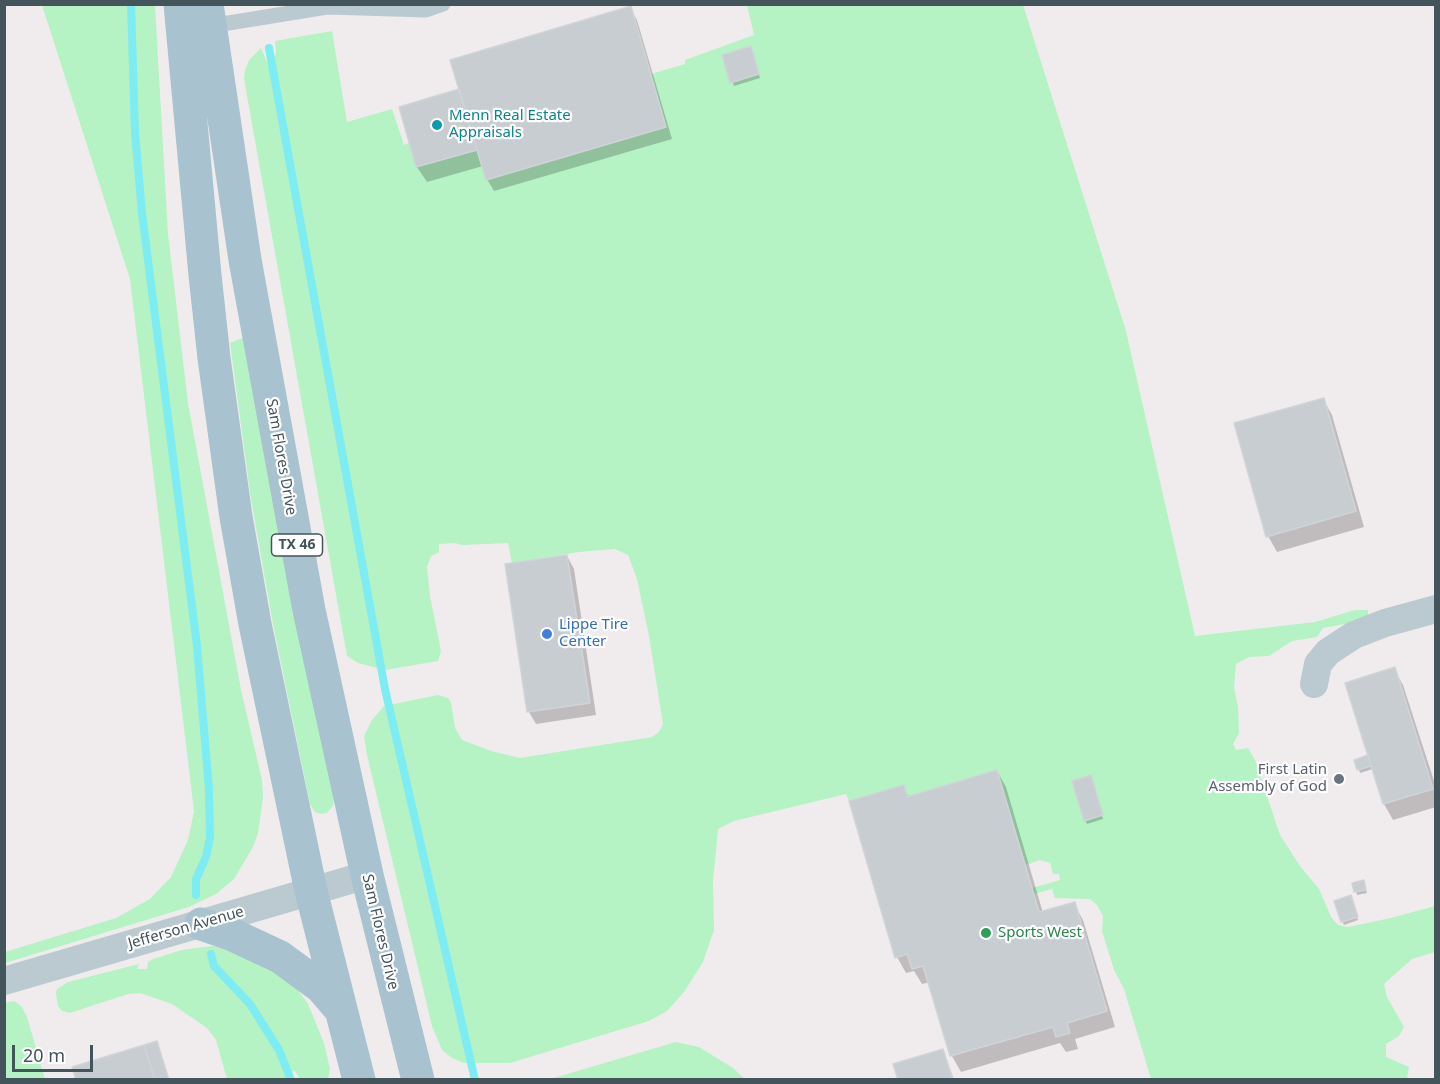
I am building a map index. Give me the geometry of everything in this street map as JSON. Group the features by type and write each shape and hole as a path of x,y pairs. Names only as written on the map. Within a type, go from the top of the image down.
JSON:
{"main road":[{"path":"180,4 214,358 236,517 255,624 311,891 359,1080"},
{"name":"Sam Flores Drive","path":"208,15 245,260 309,610 366,875 418,1080"},
{"path":"201,924 233,935 280,957 321,987 341,1011"}],"street":[{"path":"1314,684 1318,664 1328,652 1354,634 1436,609"},
{"name":"Jefferson Avenue","path":"4,981 366,875"}],"lane":[{"path":"208,15 327,7 426,10 443,4"}],"green space":[{"path":"42,5 155,5 168,234 188,403 241,690 262,780 263,797 258,833 253,847 234,879 216,894 189,907 5,963 5,952 116,918 150,899 171,877 188,840 194,811 130,279"},
{"path":"747,5 1023,5 1126,331 1195,636 1315,622 1355,610 1368,610 1368,615 1345,624 1323,628 1317,637 1292,641 1269,656 1249,657 1236,664 1234,687 1238,707 1239,733 1233,744 1236,750 1248,748 1255,760 1280,835 1300,866 1319,889 1331,917 1338,925 1348,927 1435,906 1435,952 1412,959 1384,984 1387,997 1404,1027 1399,1036 1386,1044 1386,1057 1409,1067 1407,1079 1151,1079 1124,989 1114,970 1102,931 1103,916 1097,905 1090,899 1055,898 1052,889 1034,894 1032,888 1060,880 1059,874 1053,874 1050,863 1040,860 1026,865 997,770 907,797 903,785 849,801 846,794 734,821 718,829 713,882 714,930 703,962 684,992 667,1011 649,1021 510,1063 464,1063 452,1058 442,1050 432,1026 367,755 364,736 372,720 384,706 438,695 448,698 451,703 455,728 462,740 491,751 520,758 652,737 659,732 663,724 649,636 637,579 628,555 615,549 579,552 512,563 508,543 439,544 439,552 431,556 427,567 430,596 441,651 438,661 385,670 358,663 347,656 244,79 245,70 249,60 261,48 267,62 273,61 276,52 275,41 332,31 347,122 392,109 404,145 409,143 416,167 477,150 486,179 666,127 651,74 685,64 685,60 754,35"},
{"path":"243,338 334,796 333,806 327,813 315,812 310,804 273,624 251,499 230,343"},
{"path":"212,946 257,956 298,990 308,1004 324,1043 330,1069 328,1079 300,1079 295,1071 286,1073 286,1079 227,1079 216,1040 207,1028 172,1004 140,993 128,994 70,1013 62,1011 58,1006 57,989 68,982 139,964 137,969 147,969 148,962 153,959 182,950"},
{"path":"14,1001 22,1007 27,1017 45,1079 5,1079 5,1003"},
{"path":"676,1042 699,1047 733,1068 745,1079 550,1079"}],"building":[{"path":"631,6 666,127 486,180 450,60"},
{"path":"751,46 759,74 730,83 722,55"},
{"name":"Menn Real Estate Appraisals","path":"459,89 477,150 416,167 399,107"},
{"path":"1324,398 1356,511 1266,537 1234,423"},
{"name":"Lippe Tire Center","path":"567,555 590,703 527,712 505,564"},
{"path":"1395,667 1433,789 1383,804 1345,683"},
{"path":"1368,755 1371,766 1357,770 1354,760"},
{"name":"Sports West","path":"997,770 1039,912 1075,902 1107,1011 1067,1023 1070,1033 1056,1037 1053,1027 950,1056 923,966 912,969 907,954 895,958 849,801 904,785 907,797"},
{"path":"1091,775 1103,815 1084,821 1072,781"},
{"path":"1364,880 1366,890 1354,892 1352,883"},
{"path":"1351,895 1358,917 1341,922 1334,901"},
{"path":"157,1041 169,1080 155,1080 144,1045"},
{"path":"144,1045 155,1080 76,1080 72,1067"},
{"path":"943,1049 953,1080 898,1080 893,1064"}],"waterway":[{"path":"131,4 135,133 142,213 197,646 209,789 210,837 206,857 196,879 196,895"},
{"path":"269,48 385,689 475,1080"},
{"path":"211,954 214,966 250,1004 279,1050 291,1080"}],"place":[{"name":"Menn Real Estate Appraisals","path":"437,125"},
{"name":"Lippe Tire Center","path":"547,634"},
{"name":"First Latin Assembly of God","path":"1339,779"},
{"name":"Sports West","path":"986,933"}]}
